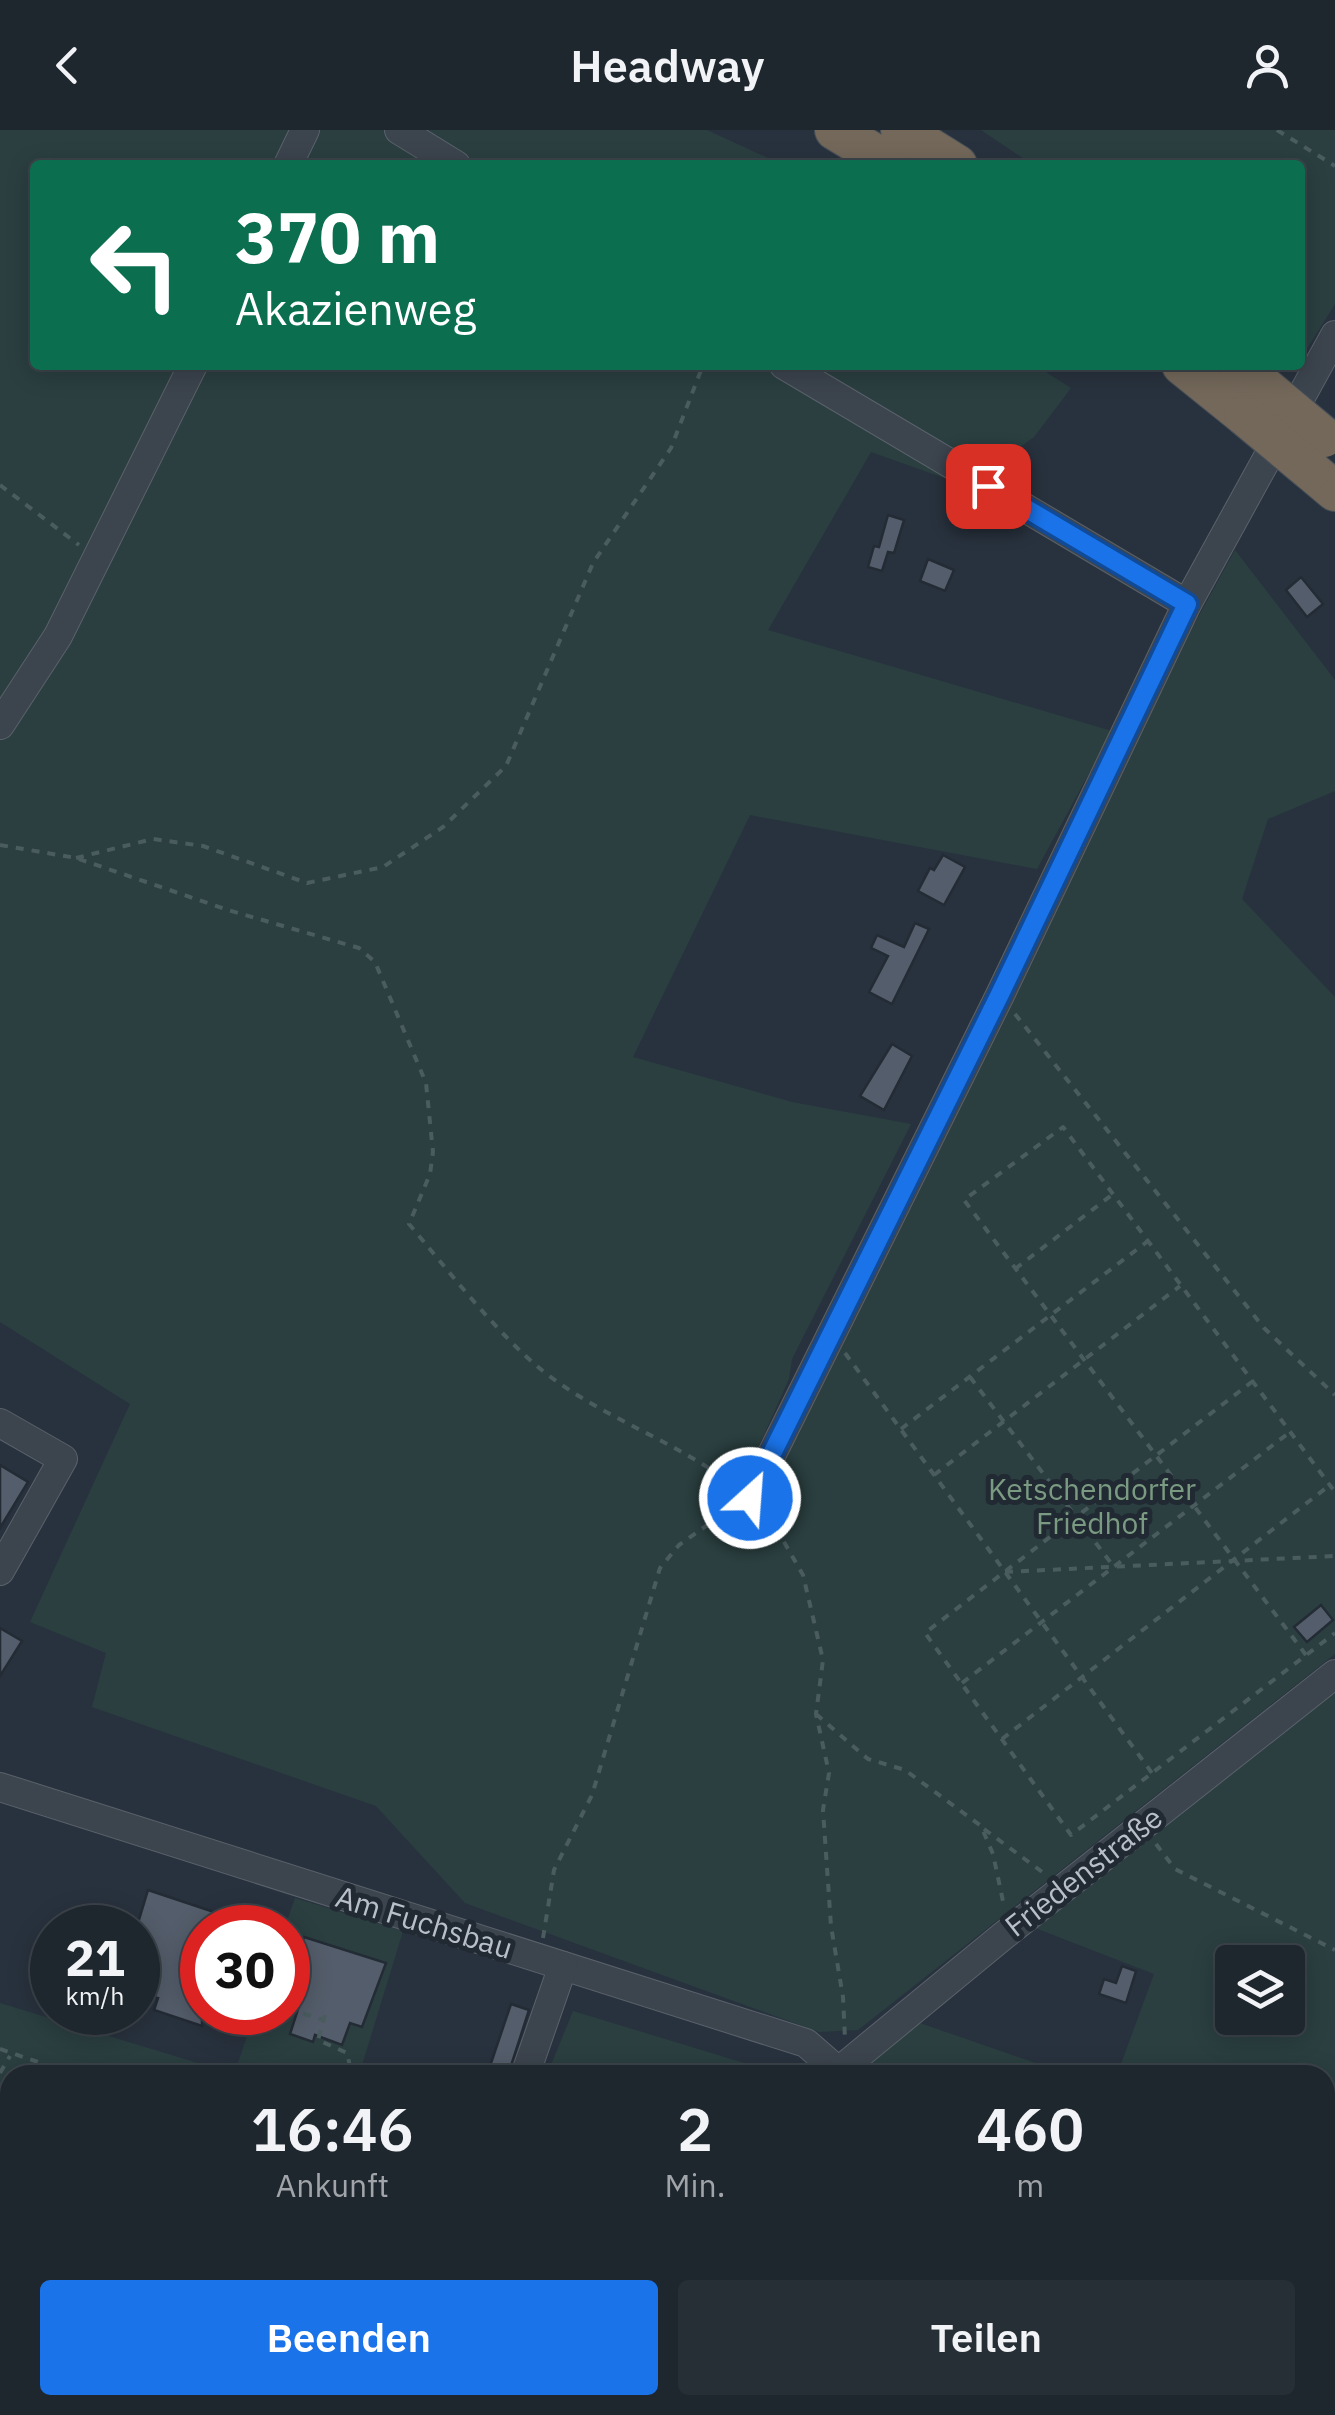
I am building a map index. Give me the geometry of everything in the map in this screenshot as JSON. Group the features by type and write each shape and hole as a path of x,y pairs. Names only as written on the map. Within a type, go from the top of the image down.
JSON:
{"highway":[{"path":"835,130 886,160"},
{"path":"901,130 949,160"},
{"path":"1196,370 1248,388 1326,461"}],"street":[{"path":"290,160 305,130"},
{"path":"399,130 448,160"},
{"path":"750,1498 1000,994 1187,604 1335,335"},
{"path":"0,726 58,636 191,370"},
{"path":"792,370 1187,604"},
{"path":"0,1423 63,1459 0,1571"},
{"name":"Friedenstraße","path":"847,2065 1003,1936 1335,1674"},
{"name":"Am Fuchsbau","path":"0,1788 806,2044 826,2065"},
{"path":"527,2065 552,1962"}],"path":[{"path":"1277,130 1335,166"},
{"path":"76,858 154,839 203,846 307,883 383,867 443,827 506,766 593,563 671,448 702,370"},
{"path":"0,486 79,545"},
{"path":"0,845 76,858 228,910 359,948 375,962 426,1083 431,1120 430,1174 408,1224 542,1370 617,1420 696,1456 772,1517 802,1575 823,1660 816,1714 829,1773 823,1810 831,1926 844,1997 845,2043 838,2065"},
{"path":"1000,994 1264,1328 1335,1395"},
{"path":"1306,1656 964,1200 1063,1127 1335,1492"},
{"path":"1016,1268 1113,1194"},
{"path":"900,1430 1148,1241"},
{"path":"934,1475 1181,1285"},
{"path":"831,1334 1152,1773"},
{"path":"970,1377 1114,1567"},
{"path":"1253,1381 926,1633 1071,1835 1335,1633"},
{"path":"962,1683 1290,1432"},
{"path":"1002,1739 1330,1485"},
{"path":"552,1962 544,1916 554,1870 592,1795 660,1568 692,1534 750,1498"},
{"path":"1005,1572 1335,1556"},
{"path":"816,1714 868,1759 905,1770 1063,1888"},
{"path":"981,1826 1004,1893 1003,1936"},
{"path":"1142,1826 1175,1869 1335,1950"},
{"path":"310,2014 325,2017 318,2040 347,2053 350,2065"},
{"path":"0,2049 45,2065"},
{"path":"5,2065 11,2054"}],"green space":[{"name":"Ketschendorfer Friedhof","path":"0,130 707,130 772,160 30,160 30,370 1043,370 1071,388 1034,437 967,486 871,452 768,630 1112,731 1037,869 750,815 633,1057 792,1102 911,1124 792,1359 789,1379 736,1497 772,1467 1003,1014 1191,630 1235,550 1335,680 1335,791 1268,819 1242,899 1335,997 1335,1654 858,2030 819,2032 465,1903 376,1806 92,1707 106,1653 30,1622 130,1404 0,1322"},
{"path":"981,130 1335,130 1335,304 1305,352 1305,160 1026,160"},
{"path":"1335,1686 1335,2065 1121,2065 1154,1974 1030,1926"},
{"path":"295,1898 403,1931 362,2065 237,2065 247,2035 310,2035 310,1905 293,1905"},
{"path":"0,2003 30,2012 30,2035 105,2035 204,2065 0,2065"},
{"path":"573,2011 751,2065 551,2065"},
{"path":"914,2021 1041,2065 867,2065 869,2058"}],"building":[{"path":"888,515 904,520 894,553 888,552 882,571 868,567 874,546 879,547"},
{"path":"928,559 954,570 945,591 920,581"},
{"path":"1301,577 1323,604 1307,617 1286,590"},
{"path":"943,855 965,867 944,905 918,891 930,868 934,870"},
{"path":"915,923 929,929 892,1004 869,992 888,956 871,948 877,935 904,947"},
{"path":"892,1044 912,1056 884,1110 860,1096"},
{"path":"0,1465 28,1482 0,1528"},
{"path":"1321,1605 1333,1620 1307,1642 1294,1627"},
{"path":"0,1628 22,1641 0,1676"},
{"path":"148,1890 193,1905 180,1905 180,2019 160,2012 160,1905 143,1905"},
{"path":"310,1939 386,1963 362,2027 350,2023 342,2045 315,2035 313,2042 293,2035 310,2035"},
{"path":"1122,1966 1136,1971 1126,2003 1099,1994 1104,1979 1116,1983"},
{"path":"511,2004 529,2010 511,2065 490,2065"}],"route":[{"path":"750,1498 1000,994 1187,604 988,486"}]}
